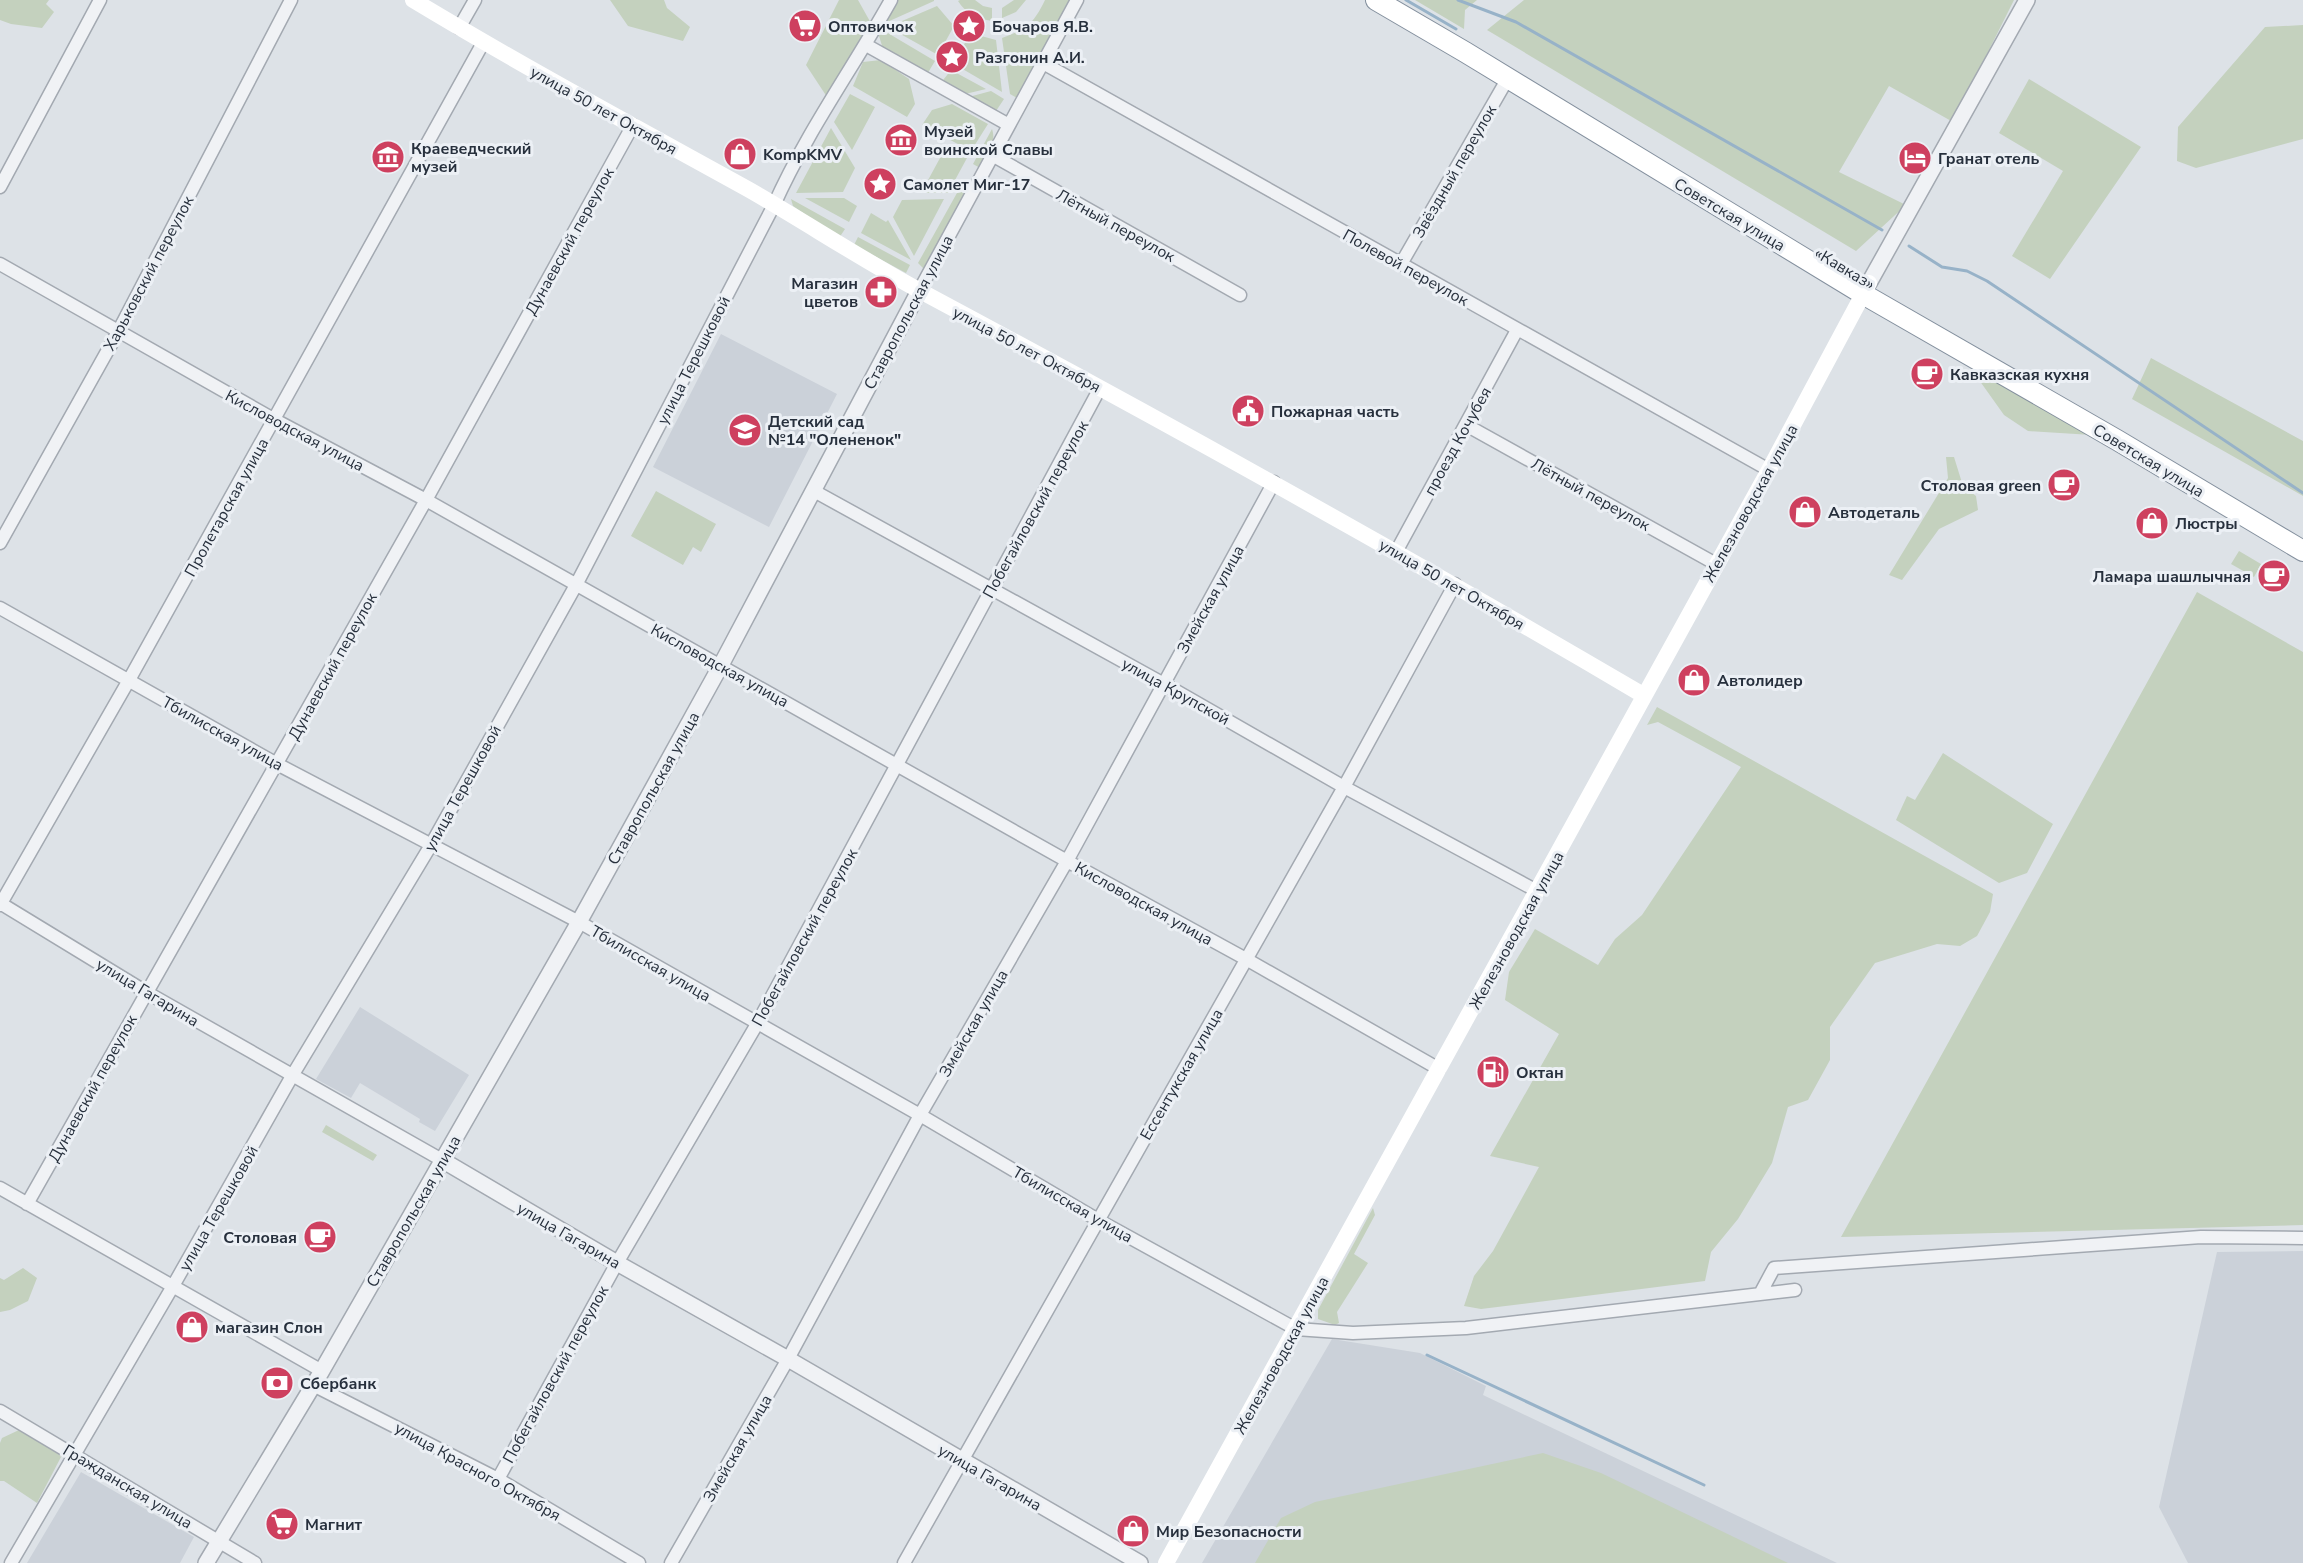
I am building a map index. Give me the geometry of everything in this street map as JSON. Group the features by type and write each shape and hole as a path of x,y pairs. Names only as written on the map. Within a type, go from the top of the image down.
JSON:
{"highway":[{"name":"Советская улица","path":"1376,0 1866,289 2303,551"},
{"name":"«Кавказ»","path":"1386,0 1742,206 1866,289 2303,538"}],"main road":[{"name":"улица 50 лет Октября","path":"413,0 483,43 774,205 919,291 1274,483 1455,584 1643,696"},
{"name":"Железноводская улица","path":"1166,1563 1769,470 1866,289"}],"street":[{"path":"0,187 100,0"},
{"name":"Харьковский переулок","path":"0,543 118,332 291,0"},
{"path":"459,28 475,0"},
{"name":"улица Терешковой","path":"11,1563 173,1286 292,1076 430,845 576,585 785,180 824,111 867,45 891,0"},
{"name":"Ставропольская улица","path":"206,1563 314,1385 579,922 721,665 919,291 1077,0"},
{"path":"1866,289 2027,0"},
{"name":"Пролетарская улица","path":"0,904 275,420 483,43"},
{"path":"867,45 1009,125"},
{"name":"Полевой переулок","path":"1043,63 1769,470"},
{"name":"Звёздный переулок","path":"1401,264 1508,78"},
{"name":"Дунаевский переулок","path":"27,1204 426,500 633,125"},
{"name":"Лётный переулок","path":"992,155 1240,295"},
{"name":"Кисловодская улица","path":"0,264 275,420 426,500 721,665 1439,1069"},
{"name":"проезд Кочубея","path":"1396,552 1517,330"},
{"name":"Побегайловский переулок","path":"498,1479 617,1263 757,1024 1100,388"},
{"name":"Лётный переулок","path":"1466,424 1716,564"},
{"name":"Змейская улица","path":"671,1563 788,1359 920,1115 1067,861 1274,483"},
{"name":"улица Крупской","path":"814,491 1164,684 1344,787 1537,891"},
{"name":"Ессентукская улица","path":"904,1563 1344,787 1455,584"},
{"name":"Тбилисская улица","path":"0,608 277,764 579,922 920,1115 1098,1220 1296,1329"},
{"name":"улица Гагарина","path":"0,904 146,992 1140,1563"},
{"path":"0,1188 322,1371"},
{"path":"1760,1294 1774,1268 2201,1237 2303,1238"},
{"path":"1296,1329 1353,1333 1466,1328 1795,1290"},
{"name":"улица Красного Октября","path":"314,1385 498,1479 639,1563"},
{"name":"Гражданская улица","path":"0,1410 255,1563"}],"shaded area":[{"name":"Детский сад №14 \"Олененок\"","path":"721,334 837,394 769,527 653,467"},
{"path":"360,1007 469,1075 435,1131 419,1122 420,1119 360,1083 351,1098 316,1079"},
{"path":"2303,1251 2303,1563 2188,1563 2159,1507 2217,1252"},
{"path":"1332,1339 1420,1353 1486,1386 1483,1395 1837,1563 1202,1563"},
{"path":"81,1472 194,1537 180,1563 27,1563"}],"green space":[{"path":"0,0 49,0 46,4 54,12 42,28 11,24 0,20"},
{"path":"610,0 664,0 667,8 690,27 683,41 628,26"},
{"path":"839,0 858,0 872,25 827,97 806,65"},
{"path":"898,0 934,0 934,1 885,23"},
{"path":"975,0 983,6 992,8 992,21 969,13 961,6 958,1"},
{"path":"1014,0 1026,0 1016,12 1002,18 1002,8"},
{"path":"1045,0 1070,0 1017,98 1010,94 1002,38 1018,32 1029,24"},
{"path":"1415,0 1477,0 1465,10 1464,29"},
{"path":"1524,0 2014,0 1953,122 1889,86 1839,172 1906,205 1856,251 1487,30"},
{"path":"937,6 954,26 938,55 888,27"},
{"path":"2303,25 2303,139 2196,168 2177,161 2178,127 2265,27"},
{"path":"881,29 935,61 926,76 884,52 879,36"},
{"path":"970,33 996,40 1002,92 954,64"},
{"path":"881,60 909,79 915,104 907,117 853,86 863,62"},
{"path":"951,70 986,89 961,95 940,84"},
{"path":"2029,79 2141,147 2050,279 2012,256 2063,171 1999,133"},
{"path":"991,91 1004,99 994,114 965,98"},
{"path":"850,94 875,107 852,150 834,122"},
{"path":"952,104 988,124 971,151 922,125 932,110"},
{"path":"831,128 855,168 843,192 796,193"},
{"path":"992,129 992,145 980,168 973,164"},
{"path":"946,147 967,158 948,193 921,193"},
{"path":"962,184 968,187 924,269 918,263"},
{"path":"805,198 844,198 857,206 849,222"},
{"path":"791,199 845,229 839,238 793,206"},
{"path":"944,199 914,256 893,217 902,200"},
{"path":"871,213 886,222 888,220 911,260 861,233"},
{"path":"858,237 910,265 906,273 854,245"},
{"path":"2151,358 2303,441 2303,496 2132,399"},
{"path":"1967,363 2092,435 2028,431 2004,415"},
{"path":"1946,457 1954,457 1963,486 1976,496 1978,510 1939,529 1902,580 1889,575 1948,478"},
{"path":"656,491 716,524 701,552 693,547 683,565 631,536"},
{"path":"2239,551 2261,564 2254,577 2231,564"},
{"path":"2197,592 2303,652 2303,1225 1841,1237"},
{"path":"1657,707 1993,894 1990,912 1977,936 1960,946 1937,944 1875,963 1830,1027 1830,1060 1808,1100 1788,1107 1772,1163 1738,1219 1711,1252 1705,1281 1481,1309 1464,1306 1474,1276 1493,1251 1539,1167 1490,1156 1559,1034 1505,1000 1509,972 1535,929 1598,965 1615,939 1642,915 1741,767 1658,722 1647,725"},
{"path":"1943,753 2053,824 2027,873 1999,883 1896,820 1907,796 1915,800"},
{"path":"326,1125 377,1155 373,1161 322,1132"},
{"path":"1373,1208 1375,1215 1354,1254 1368,1263 1337,1312 1339,1323 1335,1325 1318,1319 1318,1310"},
{"path":"23,1268 37,1278 28,1301 0,1312 0,1278 4,1280"},
{"path":"19,1430 57,1452 61,1457 37,1503 4,1481 0,1481 0,1443 2,1438"},
{"path":"1543,1453 1601,1473 1788,1563 1255,1563 1281,1518 1315,1502"}],"waterway":[{"path":"1406,0 1456,29"},
{"path":"1458,0 1516,22 1882,230"},
{"path":"1909,246 1942,267 1967,271 1987,281 2303,493"},
{"path":"1427,1355 1704,1485"}],"place":[{"name":"Оптовичок","path":"805,26"},
{"name":"Бочаров Я.В.","path":"969,26"},
{"name":"Разгонин А.И.","path":"952,57"},
{"name":"Музей воинской Славы","path":"901,140"},
{"name":"KompKMV","path":"740,154"},
{"name":"Краеведческий музей","path":"388,157"},
{"name":"Гранат отель","path":"1915,158"},
{"name":"Самолет Миг-17","path":"880,184"},
{"name":"Магазин цветов","path":"881,292"},
{"name":"Кавказская кухня","path":"1927,374"},
{"name":"Пожарная часть","path":"1248,411"},
{"name":"Детский сад №14 \"Олененок\"","path":"745,430"},
{"name":"Столовая green","path":"2064,485"},
{"name":"Автодеталь","path":"1805,512"},
{"name":"Люстры","path":"2152,523"},
{"name":"Ламара шашлычная","path":"2274,576"},
{"name":"Автолидер","path":"1694,680"},
{"name":"Октан","path":"1493,1072"},
{"name":"Столовая","path":"320,1237"},
{"name":"магазин Слон","path":"192,1327"},
{"name":"Сбербанк","path":"277,1383"},
{"name":"Магнит","path":"282,1524"},
{"name":"Мир Безопасности","path":"1133,1531"}]}
